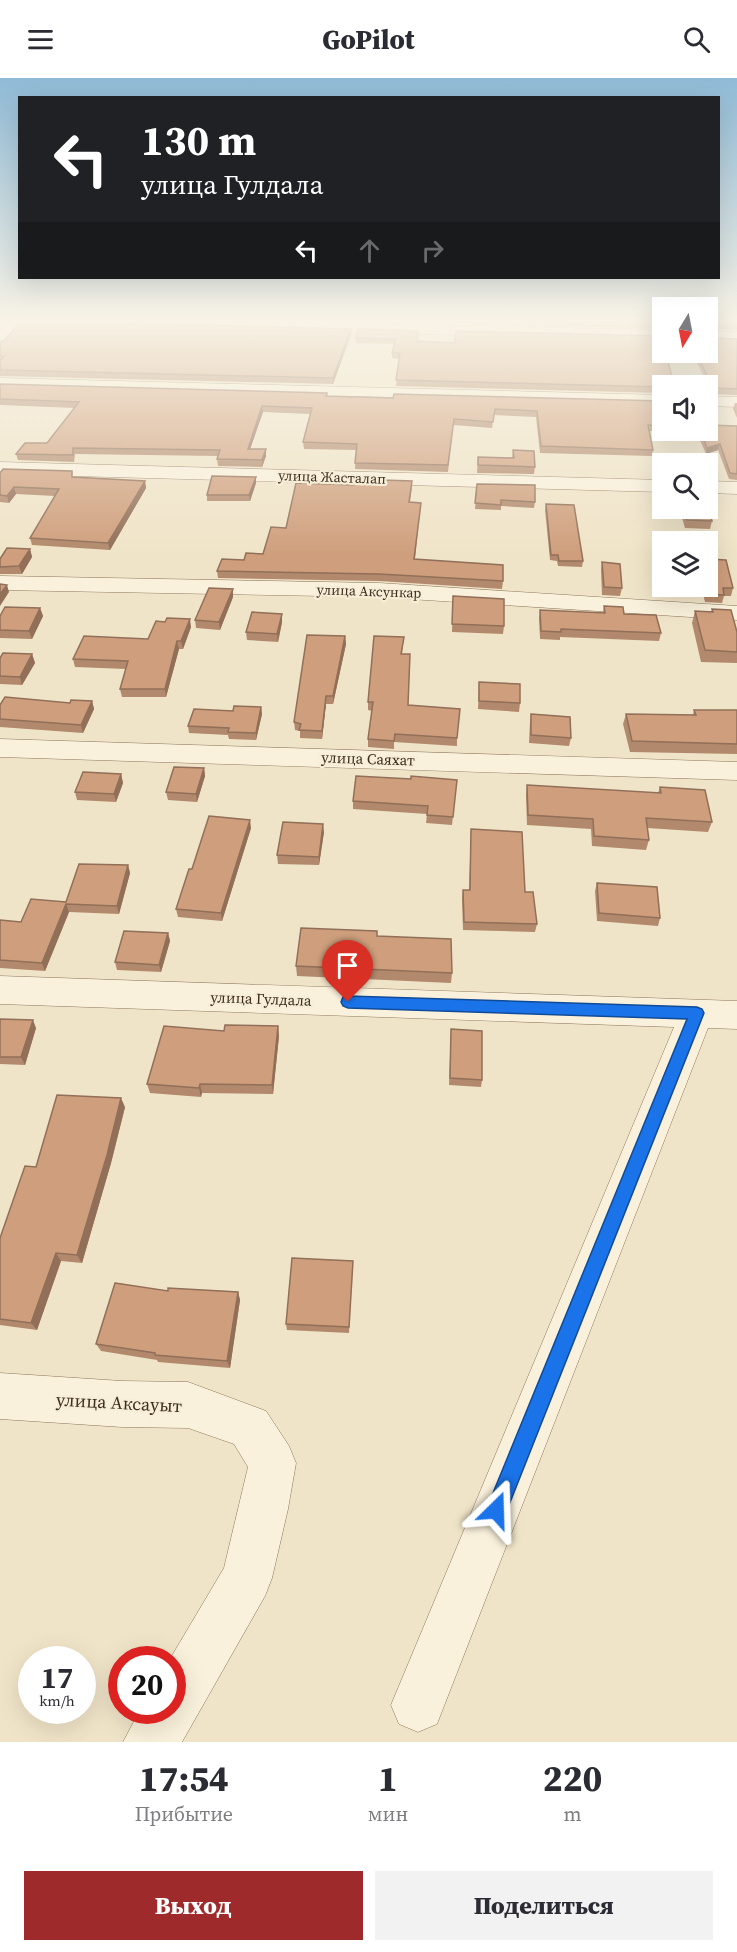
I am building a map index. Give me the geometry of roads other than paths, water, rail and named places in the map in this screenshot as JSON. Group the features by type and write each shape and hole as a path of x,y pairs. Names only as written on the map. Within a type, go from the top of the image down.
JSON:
{"street":[{"path":"610,399 652,400"},
{"path":"718,401 737,402"},
{"name":"улица Жасталап","path":"0,468 652,486"},
{"path":"718,487 737,488"},
{"name":"улица Аксункар","path":"0,583 379,590 737,613"},
{"name":"улица Саяхат","path":"0,748 737,771"},
{"name":"улица Гулдала","path":"0,990 717,1014"},
{"path":"418,1705 717,1014"},
{"name":"улица Аксауыт","path":"0,1396 122,1404 188,1405 250,1427 272,1463 264,1509 247,1578 186,1684"},
{"name":"улица Аксауыт","path":"151,1742 162,1724"}]}
